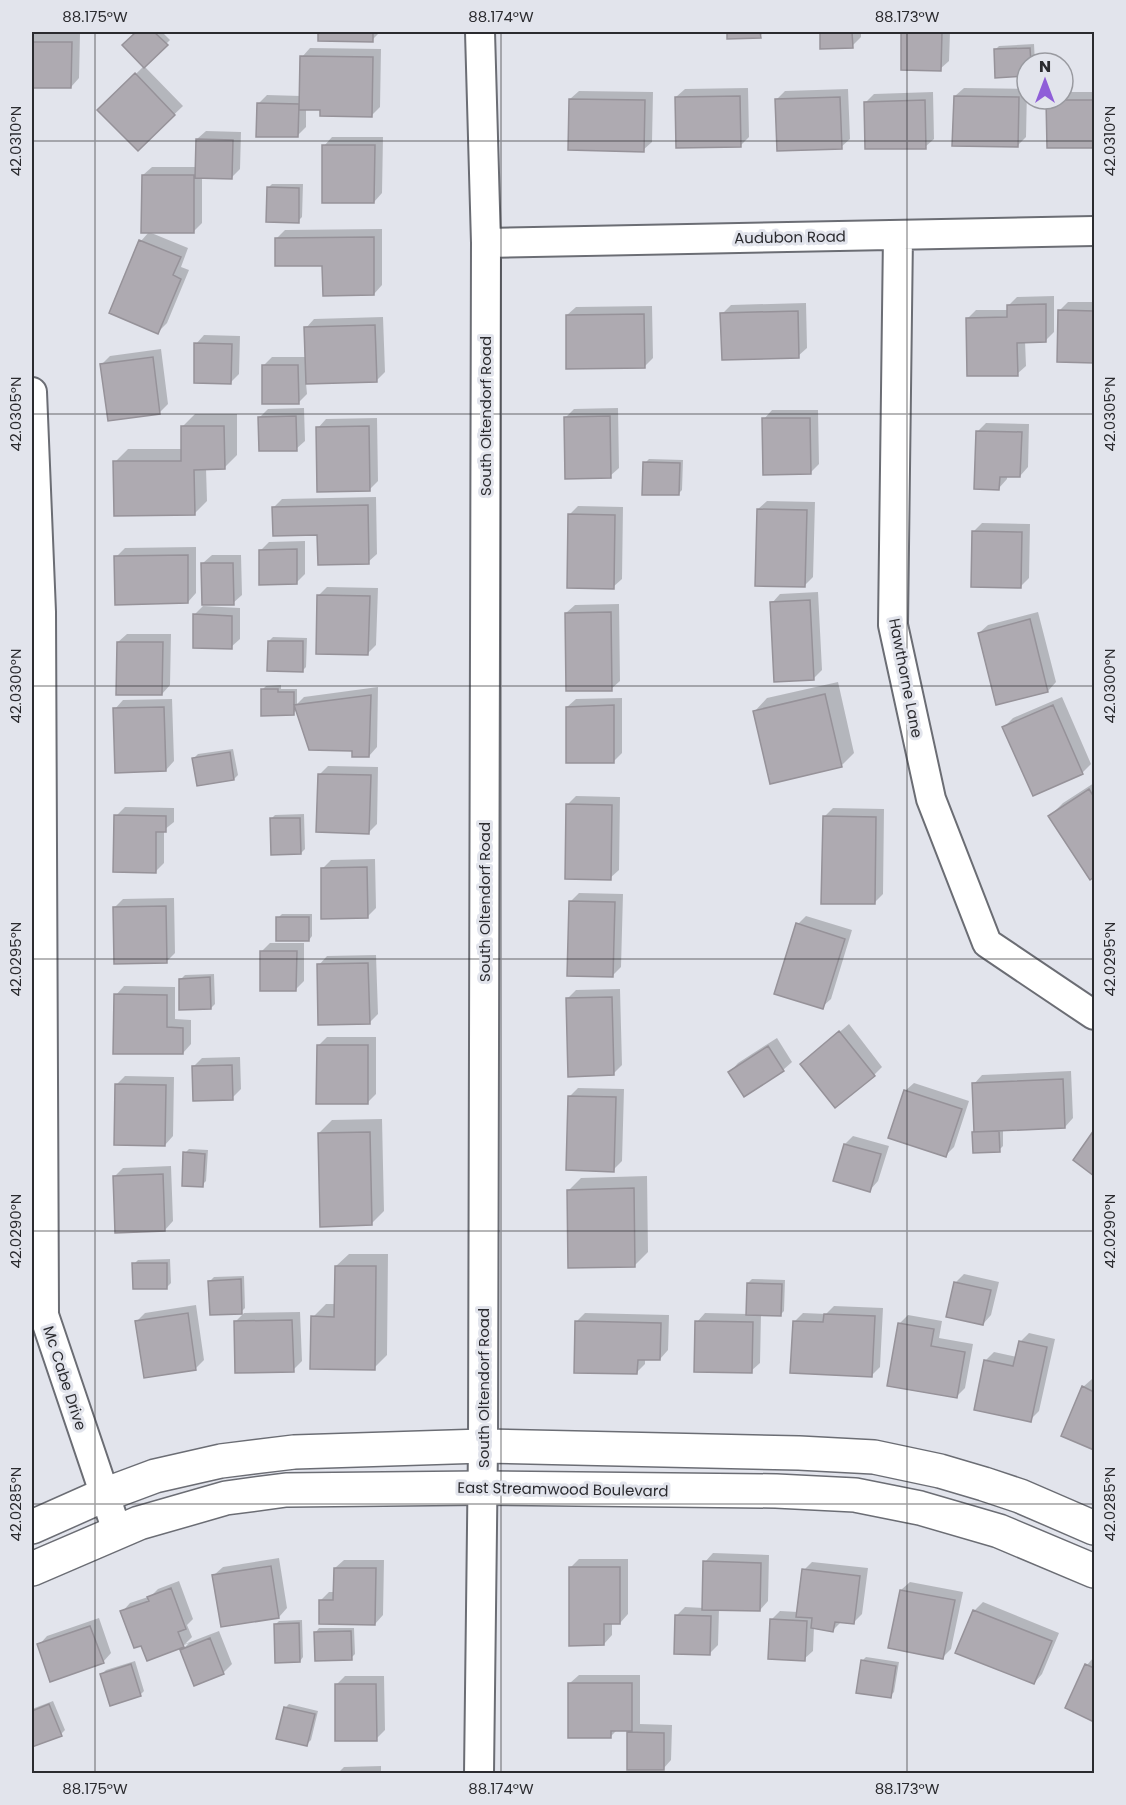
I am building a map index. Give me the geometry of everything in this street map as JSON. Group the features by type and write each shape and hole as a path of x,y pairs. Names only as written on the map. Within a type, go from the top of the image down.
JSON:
{"street":[{"name":"South Oltendorf Road","path":"479,1773 483,1446 486,243 480,32"},
{"name":"Audubon Road","path":"486,243 1095,231"},
{"name":"Hawthorne Lane","path":"898,235 893,625 930,799 987,943 1095,1015"},
{"name":"Mc Cabe Drive","path":"32,392 44,1315 117,1531"},
{"path":"32,1527 104,1495 155,1476 221,1461 344,1449 483,1446 799,1453 874,1457 940,1471 984,1484 1020,1496 1095,1528"},
{"name":"East Streamwood Boulevard","path":"32,1569 117,1531 181,1509 254,1493 286,1490 482,1488 777,1491 855,1495 920,1508 999,1531 1095,1571"}],"building":[{"path":"136,32 154,32 168,45 144,68 122,45"},
{"path":"318,32 373,32 373,42 318,41"},
{"path":"727,32 760,32 761,38 727,39"},
{"path":"820,32 852,32 853,48 820,49"},
{"path":"901,32 942,32 941,71 901,70"},
{"path":"32,42 72,42 71,88 32,88"},
{"path":"1030,48 1030,51 1015,51 1015,77 995,78 994,49"},
{"path":"300,56 373,57 372,117 320,116 320,110 299,110"},
{"path":"135,73 175,115 138,151 97,110"},
{"path":"740,96 741,147 676,148 675,97"},
{"path":"954,96 1015,97 1015,111 1019,111 1018,147 952,146"},
{"path":"840,97 842,149 777,151 775,99"},
{"path":"569,99 645,100 644,152 568,150"},
{"path":"925,100 926,149 865,149 864,102"},
{"path":"1075,100 1094,100 1094,148 1047,148 1046,111 1075,111"},
{"path":"257,103 299,104 298,137 256,137"},
{"path":"196,139 233,140 232,179 195,178"},
{"path":"322,145 375,145 374,203 322,203"},
{"path":"142,175 194,175 194,233 141,233"},
{"path":"267,187 299,188 299,223 266,222"},
{"path":"374,237 374,295 323,296 322,266 275,266 275,238"},
{"path":"139,240 181,257 173,275 181,279 158,334 109,313"},
{"path":"1046,304 1046,342 1017,343 1018,376 967,376 966,318 1007,317 1007,305"},
{"path":"1058,310 1094,311 1094,363 1057,362"},
{"path":"798,311 799,358 722,360 720,313"},
{"path":"644,314 645,368 566,369 566,315"},
{"path":"375,325 377,382 306,384 304,327"},
{"path":"194,343 232,344 231,384 194,383"},
{"path":"153,357 160,414 108,421 100,364"},
{"path":"262,365 298,365 299,404 262,404"},
{"path":"296,416 297,451 259,451 258,417"},
{"path":"610,416 611,478 565,479 564,417"},
{"path":"762,418 810,418 811,474 763,475"},
{"path":"181,426 224,426 225,469 194,470 195,515 114,516 113,461 181,461"},
{"path":"369,426 370,491 317,492 316,427"},
{"path":"976,431 1022,432 1020,477 1000,477 999,490 974,489"},
{"path":"643,462 680,463 679,495 642,495"},
{"path":"368,505 369,564 318,565 317,535 273,536 272,507"},
{"path":"757,509 807,510 805,587 755,586"},
{"path":"568,514 615,515 614,589 567,588"},
{"path":"972,531 1022,532 1021,588 971,587"},
{"path":"297,549 297,584 259,585 259,550"},
{"path":"188,555 188,603 115,605 114,556"},
{"path":"201,563 233,563 234,605 202,605"},
{"path":"317,595 370,596 368,655 316,654"},
{"path":"810,600 814,680 774,682 770,602"},
{"path":"611,612 612,691 566,691 565,613"},
{"path":"193,614 232,616 232,649 193,648"},
{"path":"1030,619 1048,692 996,705 978,633"},
{"path":"268,641 303,641 303,672 267,671"},
{"path":"117,642 163,642 162,695 116,695"},
{"path":"261,689 294,692 294,715 261,716"},
{"path":"825,694 842,767 770,784 753,711"},
{"path":"371,695 369,757 352,757 352,751 309,750 294,705"},
{"path":"614,705 614,763 566,763 566,707"},
{"path":"1053,705 1083,774 1033,796 1002,727"},
{"path":"164,707 166,771 115,773 113,708"},
{"path":"230,752 234,780 197,786 192,758"},
{"path":"318,774 371,775 369,834 316,832"},
{"path":"1089,789 1094,797 1094,877 1090,880 1048,816"},
{"path":"566,804 612,805 611,880 565,879"},
{"path":"114,815 166,816 166,832 156,832 156,873 113,872"},
{"path":"823,816 876,817 875,904 821,904"},
{"path":"270,818 300,818 301,854 271,855"},
{"path":"367,867 368,918 321,919 321,868"},
{"path":"569,901 615,902 613,977 567,976"},
{"path":"166,906 167,963 114,964 113,907"},
{"path":"276,917 309,917 309,941 276,941"},
{"path":"796,923 845,939 823,1009 774,994"},
{"path":"260,951 297,951 296,991 260,991"},
{"path":"368,963 370,1024 318,1025 317,964"},
{"path":"210,977 211,1009 179,1010 179,979"},
{"path":"114,994 167,995 167,1027 183,1028 183,1054 113,1054"},
{"path":"612,997 614,1075 568,1077 566,998"},
{"path":"839,1031 875,1076 835,1108 800,1064"},
{"path":"317,1045 368,1045 368,1104 316,1104"},
{"path":"768,1046 784,1071 744,1097 728,1072"},
{"path":"232,1065 233,1100 193,1101 192,1066"},
{"path":"1063,1079 1065,1128 974,1132 972,1083"},
{"path":"115,1084 166,1085 165,1146 114,1145"},
{"path":"904,1090 962,1109 946,1157 888,1138"},
{"path":"568,1096 616,1097 614,1172 566,1170"},
{"path":"1094,1130 1094,1176 1073,1160"},
{"path":"999,1131 1000,1152 973,1153 972,1132"},
{"path":"370,1132 372,1225 320,1227 318,1133"},
{"path":"844,1144 881,1154 870,1192 833,1181"},
{"path":"183,1152 205,1154 203,1187 182,1186"},
{"path":"163,1174 165,1231 115,1233 113,1176"},
{"path":"634,1188 635,1267 568,1268 567,1190"},
{"path":"132,1263 167,1263 167,1289 133,1289"},
{"path":"335,1266 376,1266 375,1370 310,1369 311,1316 334,1317"},
{"path":"241,1279 242,1314 210,1315 208,1281"},
{"path":"954,1282 991,1290 983,1325 946,1317"},
{"path":"747,1283 782,1284 781,1316 746,1315"},
{"path":"188,1313 196,1370 144,1378 135,1321"},
{"path":"824,1314 875,1316 872,1377 790,1373 793,1321 823,1322"},
{"path":"292,1320 294,1372 235,1373 234,1321"},
{"path":"575,1321 661,1323 660,1360 638,1360 637,1374 574,1373"},
{"path":"695,1321 753,1322 752,1373 694,1372"},
{"path":"898,1323 934,1329 931,1346 965,1352 957,1398 887,1386"},
{"path":"1019,1341 1047,1347 1031,1422 974,1410 984,1360 1013,1366"},
{"path":"1082,1386 1094,1392 1094,1450 1061,1436"},
{"path":"703,1561 761,1563 760,1611 702,1610"},
{"path":"271,1566 279,1618 221,1627 212,1575"},
{"path":"569,1567 620,1567 620,1624 604,1624 604,1645 569,1646"},
{"path":"334,1568 376,1568 375,1625 319,1624 319,1600 333,1600"},
{"path":"802,1569 860,1576 854,1624 835,1622 833,1632 811,1628 812,1618 796,1617"},
{"path":"171,1588 186,1629 178,1632 184,1647 147,1661 141,1646 134,1648 120,1611 149,1601 147,1597"},
{"path":"900,1590 955,1600 943,1659 888,1648"},
{"path":"973,1610 1052,1641 1034,1684 955,1653"},
{"path":"675,1615 711,1616 710,1655 674,1654"},
{"path":"770,1619 807,1621 805,1661 768,1659"},
{"path":"299,1623 300,1662 275,1663 274,1624"},
{"path":"90,1626 104,1663 50,1682 37,1644"},
{"path":"351,1631 352,1660 315,1661 314,1632"},
{"path":"210,1638 224,1674 194,1686 180,1650"},
{"path":"861,1660 896,1666 891,1698 856,1693"},
{"path":"131,1664 141,1696 110,1706 100,1674"},
{"path":"1085,1664 1094,1668 1094,1722 1065,1708"},
{"path":"568,1683 632,1683 632,1731 611,1731 611,1738 568,1738"},
{"path":"335,1684 376,1684 377,1741 335,1741"},
{"path":"49,1704 62,1736 32,1747 32,1711"},
{"path":"284,1707 315,1714 307,1746 276,1739"},
{"path":"627,1732 664,1733 664,1770 627,1770"}]}
